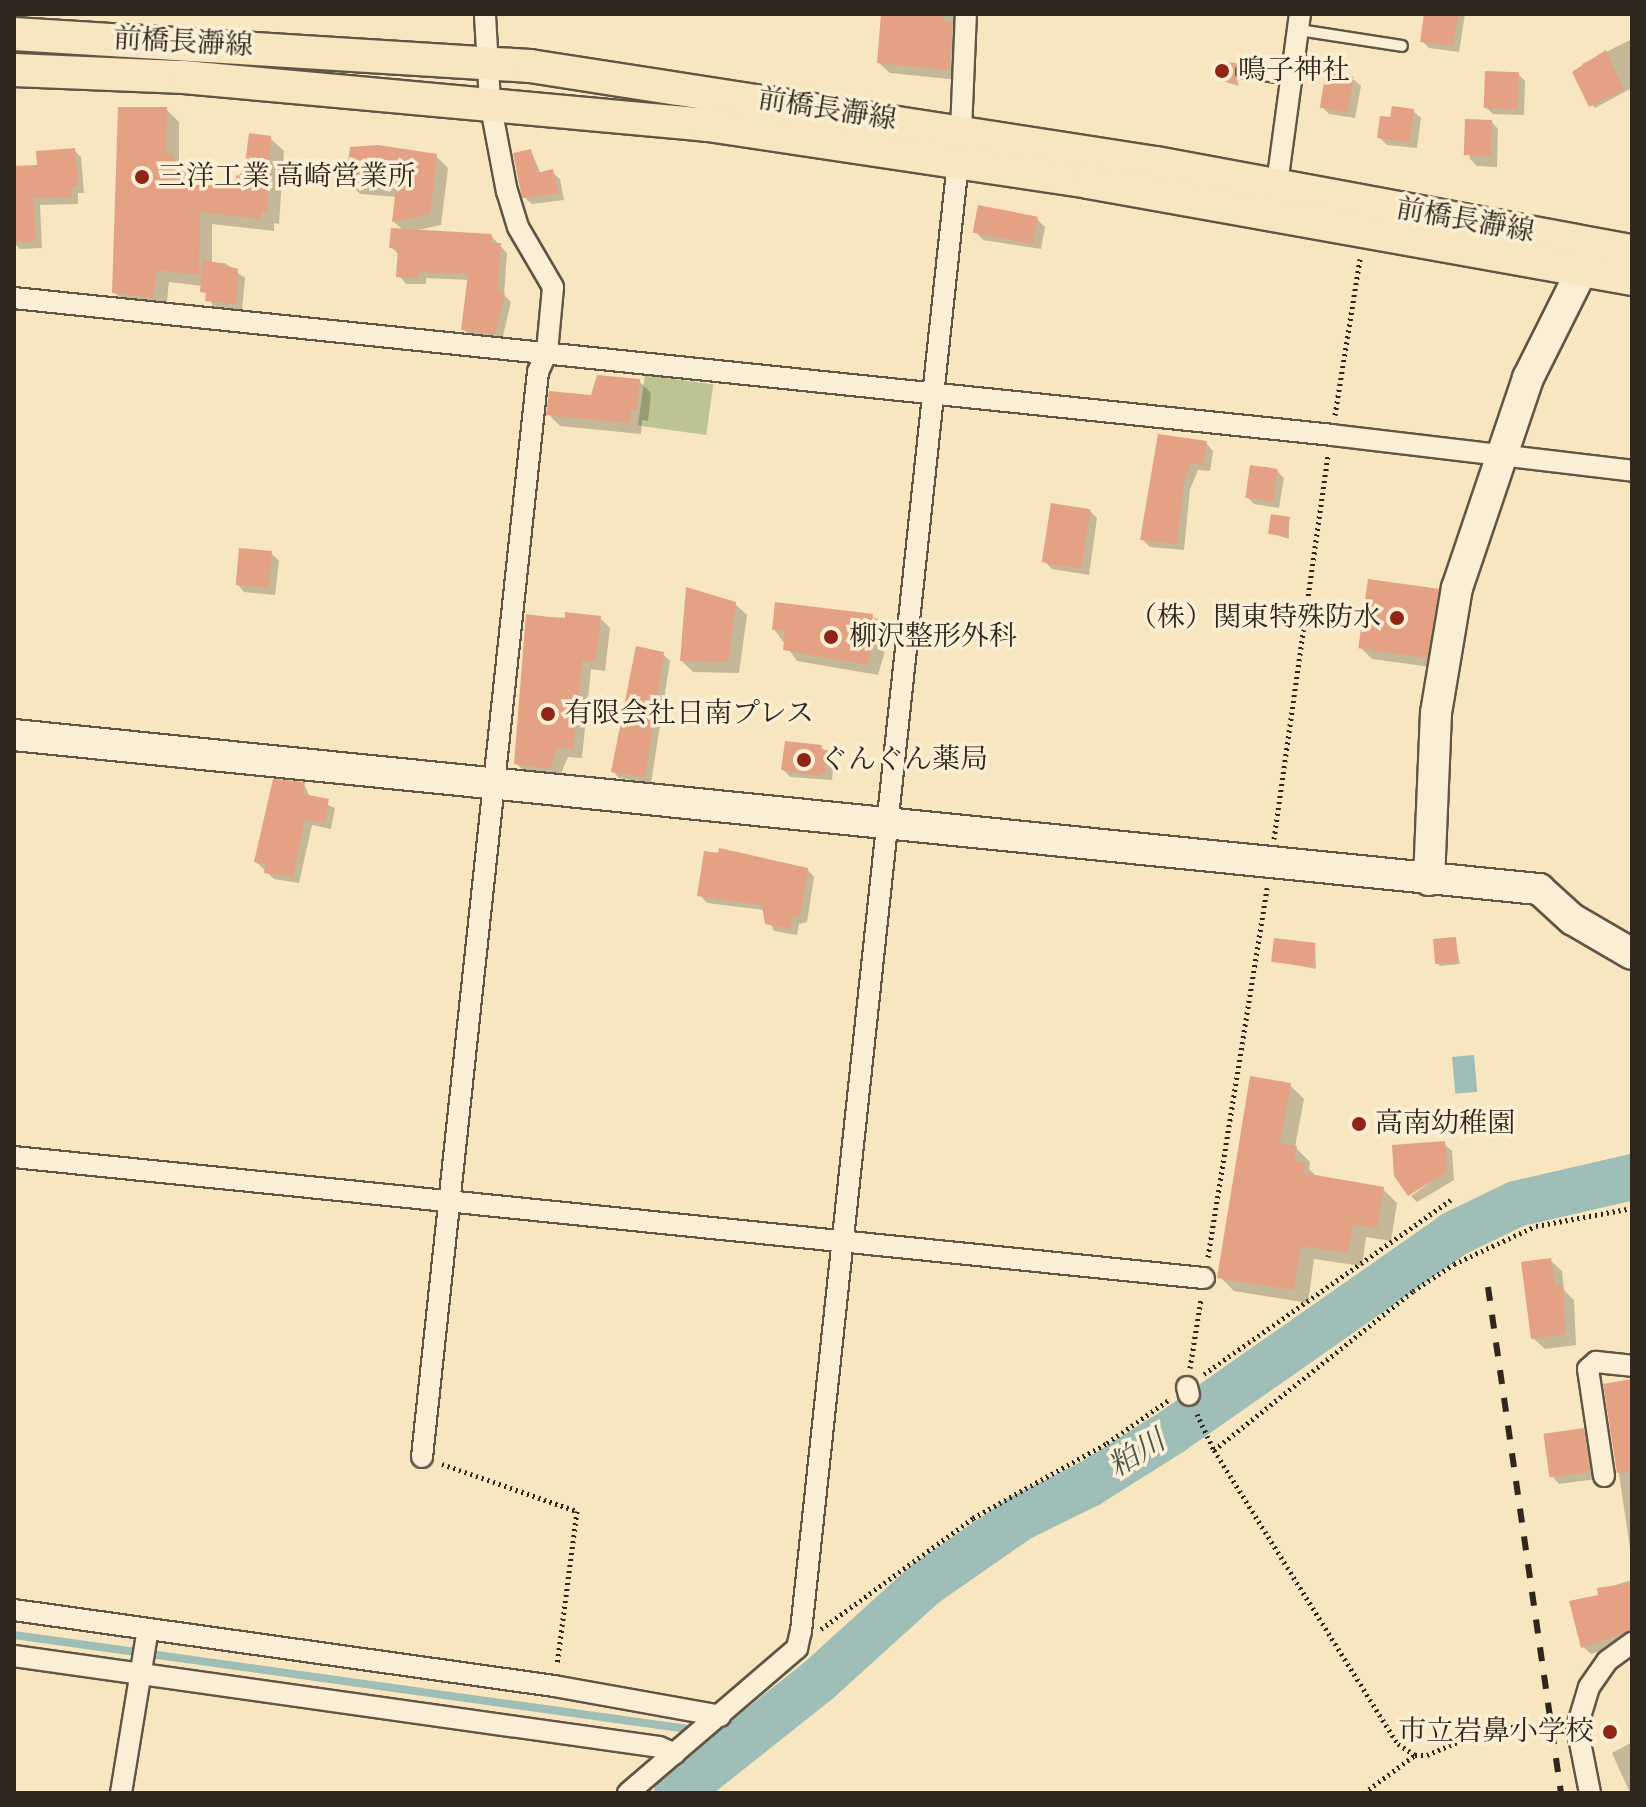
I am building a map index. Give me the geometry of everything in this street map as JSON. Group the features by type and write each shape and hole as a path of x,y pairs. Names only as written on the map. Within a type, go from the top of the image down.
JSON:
{"main road":[{"name":"前橋長瀞線","path":"14,34 487,63 960,147 1364,230 1632,279"},
{"name":"前橋長瀞線","path":"14,70 184,77 490,102 960,147 1277,184 1632,251"}],"street":[{"path":"422,1457 538,372 547,352 553,287 518,227 490,102 485,14"},
{"path":"628,1793 797,1648 960,147 966,14"},
{"path":"1277,184 1299,22"},
{"path":"1429,880 1431,783 1444,656 1457,588 1497,456 1528,378 1582,270"},
{"path":"14,298 1332,435 1632,471"},
{"path":"14,735 1270,865 1539,889 1572,919 1632,954"},
{"path":"14,1157 449,1197 1204,1278"},
{"path":"1604,1476 1588,1369 1596,1362 1632,1366"},
{"path":"14,1610 147,1634 554,1686 708,1727"},
{"path":"121,1793 147,1634"},
{"path":"1590,1793 1577,1727 1589,1687 1607,1661 1632,1643"},
{"path":"14,1656 143,1668 659,1747 675,1754"}],"lane":[{"path":"1299,22 1402,46"},
{"path":"1242,72 1292,79"}],"path":[{"path":"1364,230 1188,1391 1214,1450 1398,1744 1415,1755 1427,1755 1493,1727 1577,1727"},
{"path":"797,1648 928,1548 1107,1443 1188,1391 1338,1275 1451,1200"},
{"path":"1214,1450 1413,1291 1454,1264 1536,1226 1632,1208"},
{"path":"422,1457 577,1511 554,1686"},
{"path":"1364,1793 1415,1755"}],"green space":[{"path":"645,375 713,385 706,435 638,426"}],"water":[{"path":"1474,1055 1477,1092 1455,1094 1452,1057"}],"building":[{"path":"881,14 944,14 943,21 953,23 949,70 877,63"},
{"path":"1424,14 1458,14 1453,46 1420,42"},
{"path":"1606,50 1624,90 1589,107 1572,72"},
{"path":"1221,61 1240,64 1234,70 1237,84 1217,80"},
{"path":"1485,71 1519,72 1518,109 1484,108"},
{"path":"1326,72 1354,77 1347,112 1320,107"},
{"path":"1392,106 1414,109 1410,142 1377,138 1380,116 1390,117"},
{"name":"三洋工業 高崎営業所","path":"118,107 167,107 166,153 174,153 174,185 235,185 236,176 244,172 249,133 271,136 267,212 262,211 261,219 200,212 199,275 157,270 153,298 112,293"},
{"path":"1465,119 1492,120 1491,156 1464,155"},
{"path":"378,145 437,154 430,214 392,222 396,187 346,183 350,147"},
{"path":"75,148 78,186 71,187 71,197 33,198 36,241 14,242 14,166 37,165 36,151"},
{"path":"531,149 537,173 553,169 558,193 522,198 513,153"},
{"path":"978,205 1038,217 1033,244 973,232"},
{"path":"391,228 492,234 491,243 501,243 497,292 505,293 495,334 461,330 468,274 419,272 419,278 396,277 398,249 389,248"},
{"path":"203,259 238,269 236,304 205,301 206,293 200,292"},
{"path":"597,375 640,379 637,410 631,410 630,423 546,415 549,391 591,395"},
{"path":"1158,434 1207,441 1203,465 1191,463 1184,481 1177,544 1140,540"},
{"path":"1250,465 1278,469 1273,502 1245,498"},
{"path":"1051,503 1091,509 1081,569 1042,562"},
{"path":"1271,514 1290,517 1287,537 1268,534"},
{"path":"239,548 272,551 269,588 236,585"},
{"name":"（株）関東特殊防水","path":"1368,579 1439,589 1430,658 1358,648"},
{"path":"686,587 736,602 728,662 680,661"},
{"name":"柳沢整形外科","path":"775,602 873,614 872,618 879,619 867,665 783,650 785,631 772,630"},
{"path":"565,612 601,616 595,662 582,660 573,749 558,748 550,769 514,764 526,614 565,619"},
{"path":"636,646 664,652 645,777 611,772"},
{"name":"ぐんぐん薬局","path":"785,741 822,745 821,750 828,750 825,773 817,776 781,770"},
{"path":"273,779 305,782 303,794 329,799 324,823 305,819 293,877 264,873 266,864 254,862"},
{"path":"719,848 808,868 800,916 792,917 790,929 765,924 762,905 697,896 704,851 718,853"},
{"path":"1456,937 1458,962 1435,964 1433,939"},
{"path":"1274,938 1316,943 1313,967 1271,962"},
{"path":"1250,1076 1291,1083 1280,1143 1297,1146 1294,1161 1306,1163 1304,1173 1384,1187 1377,1228 1353,1224 1348,1253 1301,1246 1294,1290 1217,1278"},
{"path":"1445,1141 1447,1172 1408,1196 1394,1176 1392,1145"},
{"path":"1551,1258 1555,1285 1563,1286 1565,1334 1531,1339 1521,1262"},
{"path":"1632,1379 1632,1470 1617,1473 1603,1384"},
{"path":"1584,1428 1590,1472 1550,1477 1543,1434"},
{"path":"1632,1583 1632,1630 1581,1648 1569,1601 1598,1595 1597,1588"}],"waterway":[{"name":"粕川","path":"677,1793 818,1681 925,1584 1020,1518 1089,1484 1173,1431 1454,1234 1516,1204 1632,1177"},
{"path":"14,1635 745,1737"}],"railway":[{"path":"1488,1287 1561,1793"}],"place":[{"name":"鳴子神社","path":"1222,71"},
{"name":"三洋工業 高崎営業所","path":"142,177"},
{"name":"（株）関東特殊防水","path":"1397,618"},
{"name":"柳沢整形外科","path":"831,637"},
{"name":"有限会社日南プレス","path":"548,714"},
{"name":"ぐんぐん薬局","path":"804,760"},
{"name":"高南幼稚園","path":"1359,1124"},
{"name":"市立岩鼻小学校","path":"1610,1732"}]}
